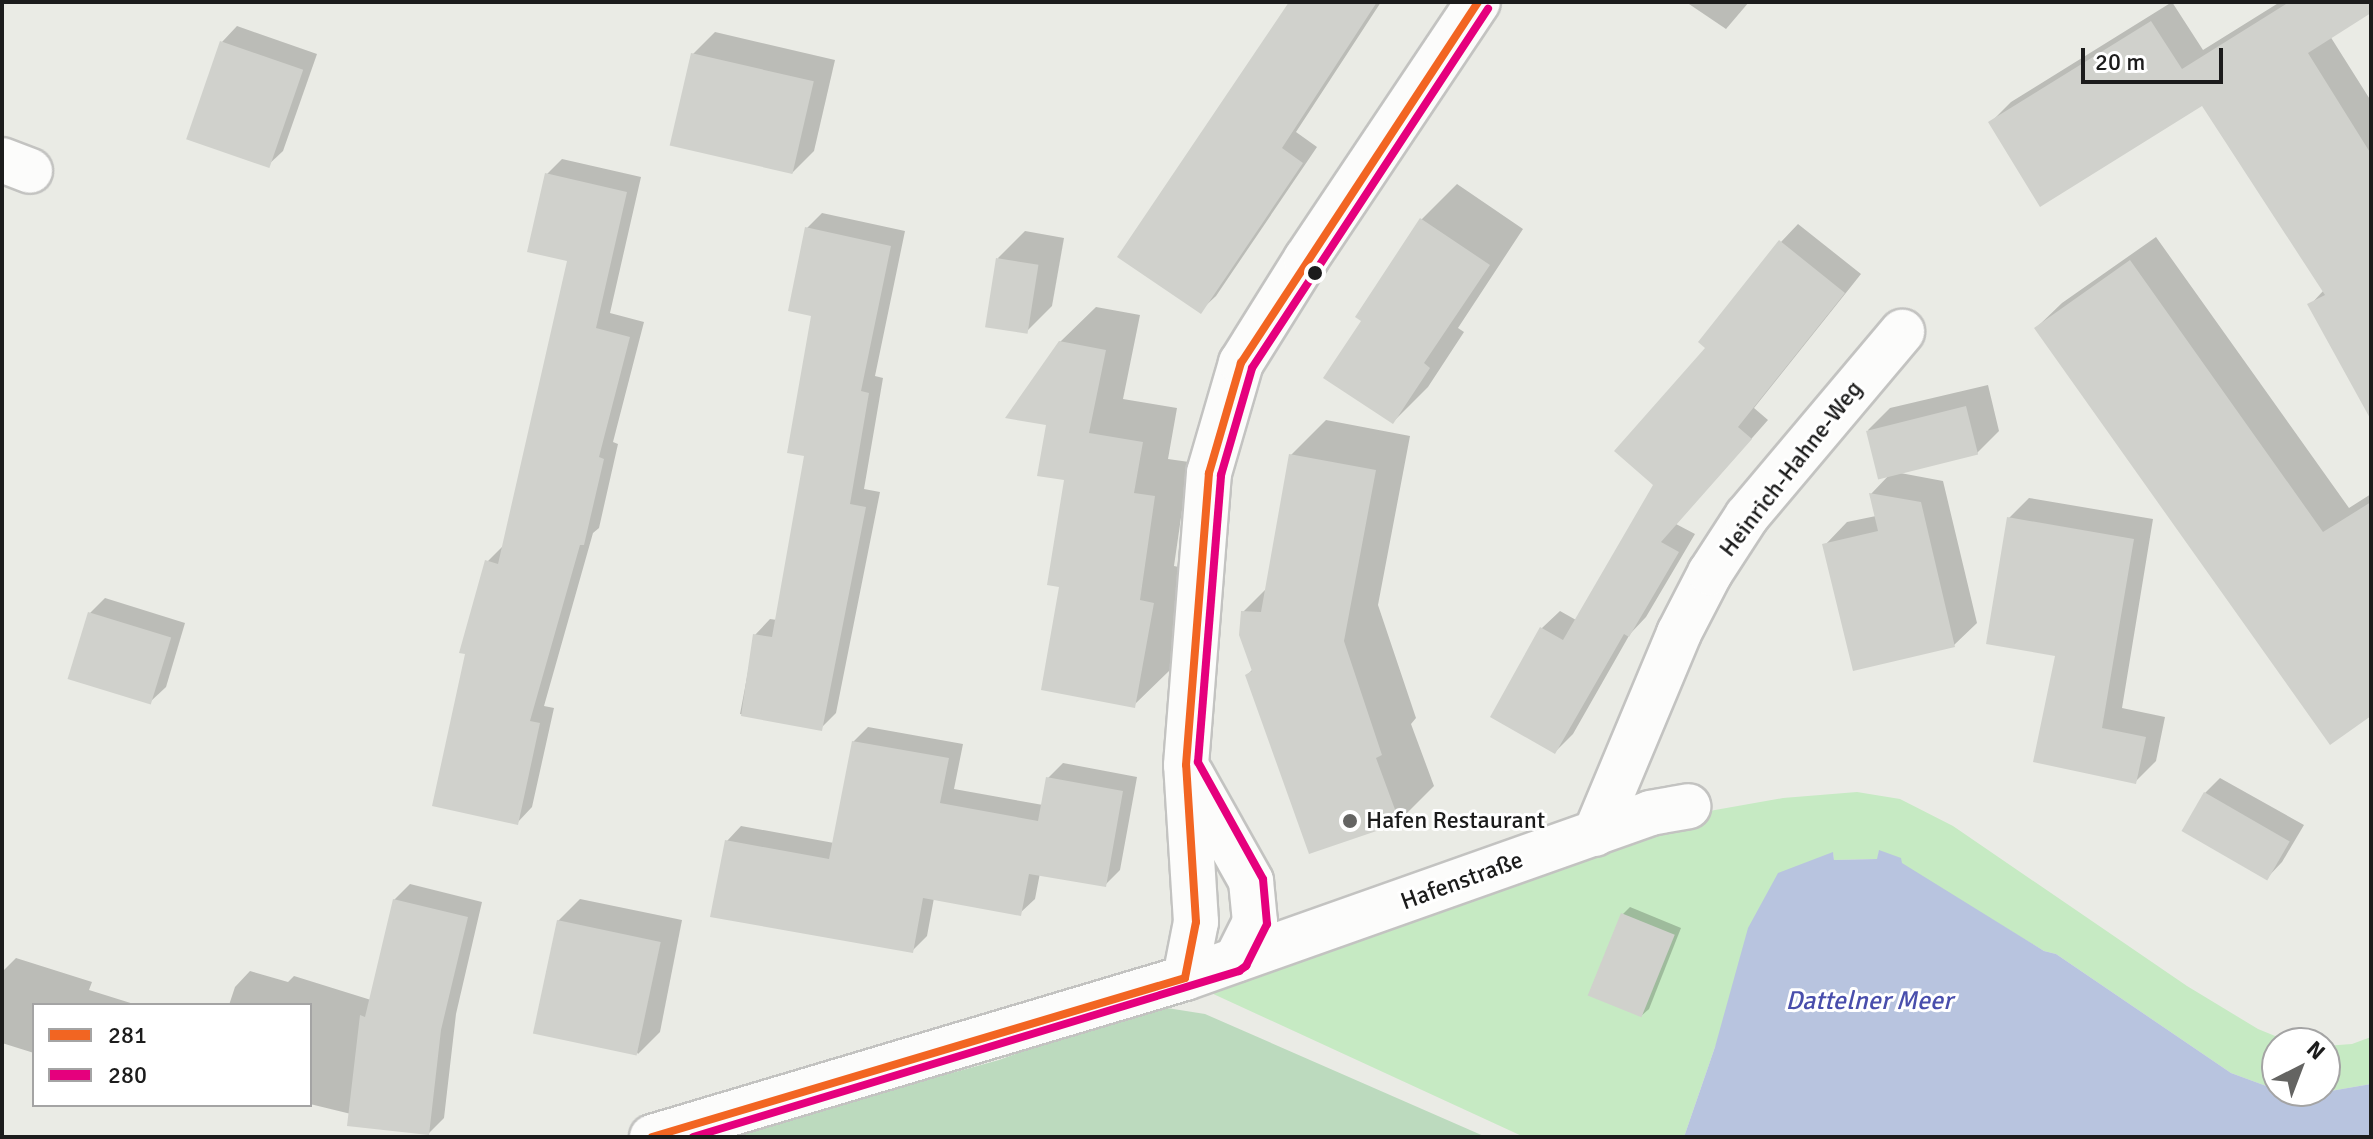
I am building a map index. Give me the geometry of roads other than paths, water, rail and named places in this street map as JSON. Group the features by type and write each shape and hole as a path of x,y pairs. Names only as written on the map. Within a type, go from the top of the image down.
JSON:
{"street":[{"path":"652,1137 1185,978 1196,922 1186,765 1209,473 1241,363 1306,259 1478,2"},
{"name":"Heinrich-Hahne-Weg","path":"1595,834 1679,633 1710,573 1747,516 1902,332"},
{"path":"1186,765 1251,881 1255,922 1236,960"},
{"name":"Hafenstraße","path":"1185,978 1650,813 1688,806"}],"water":[{"name":"Dattelner Meer","path":"1879,850 1901,858 1902,863 2044,951 2056,954 2231,1073 2261,1084 2261,1107 2341,1107 2341,1089 2371,1084 2371,1137 1684,1137 1715,1047 1748,928 1778,873 1833,852 1834,860 1877,859"}],"place":[{"name":"Hafen Restaurant","path":"1350,821"}]}
